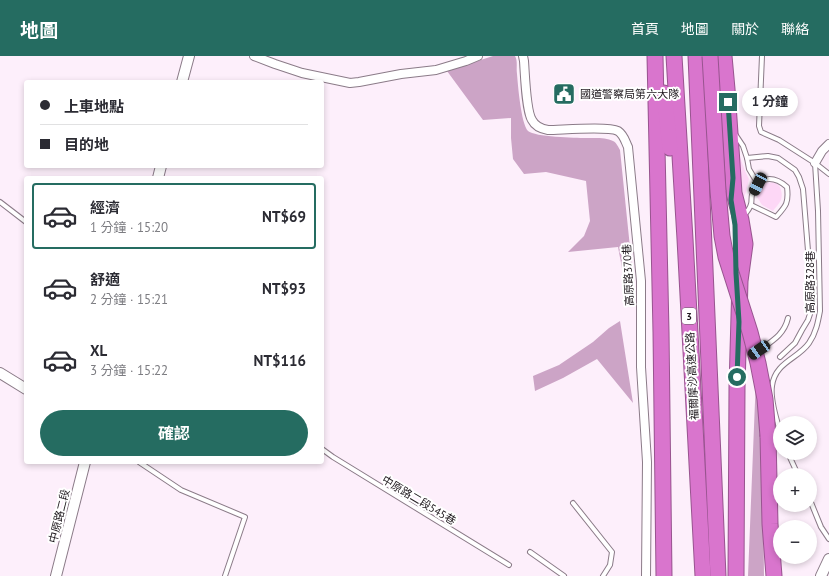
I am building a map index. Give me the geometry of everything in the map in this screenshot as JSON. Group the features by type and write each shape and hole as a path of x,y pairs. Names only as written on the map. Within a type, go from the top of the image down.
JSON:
{"highway":[{"path":"655,56 661,332 664,576"},
{"path":"660,56 676,199 685,239"},
{"name":"福爾摩沙高速公路","path":"674,56 703,576"},
{"name":"福爾摩沙高速公路","path":"696,56 718,576"},
{"path":"710,56 722,236 726,256 750,332 773,430"},
{"path":"724,56 734,193 745,244 740,281 739,322"},
{"path":"733,178 731,200 735,225 739,322 743,342 737,387 736,576"},
{"path":"773,456 770,524 773,547"},
{"path":"774,564 774,576"},
{"path":"778,564 781,576"}],"street":[{"path":"183,80 189,56"},
{"path":"254,56 302,74 350,83 401,74 436,70 478,56"},
{"name":"高原路370巷","path":"522,56 524,61 529,113 532,122 541,129 548,130 605,128 616,131 623,136 628,147 641,281 641,367 647,462 646,576"},
{"path":"815,163 829,144"},
{"path":"0,373 24,388"},
{"name":"中原路二段","path":"56,576 84,464"},
{"path":"821,576 829,559"}],"lane":[{"path":"762,56 759,126 761,132 779,140 815,163 829,174"},
{"path":"730,127 743,146 747,158 748,169 758,184"},
{"path":"747,158 768,156 778,158 795,170 803,189 812,300 811,311 808,320 795,344 780,357"},
{"name":"高原路328巷","path":"773,416 771,388 773,378 788,360 805,348 815,332 820,311 818,211 815,163"},
{"path":"741,220 751,205 752,194 758,184 771,178 782,182 787,187 788,196 786,204 776,217 751,205"},
{"path":"0,202 24,220"},
{"path":"749,356 778,337 786,327 788,318"},
{"path":"743,342 759,350"},
{"name":"中原路二段545巷","path":"324,450 509,565"},
{"path":"142,464 181,490 245,517 225,576"},
{"path":"573,503 612,552 610,565 604,576"},
{"path":"815,512 821,527 829,539"},
{"path":"530,552 564,576"}],"shaded area":[{"path":"493,56 515,56 523,120 528,131 538,135 556,137 600,138 616,143 620,150 632,267 622,268 618,247 568,252 584,236 590,221 586,181 546,172 524,174 513,159 511,118 483,120 447,71"},
{"path":"735,143 749,179 742,202"},
{"path":"765,183 777,184 781,190 781,200 773,211 762,205 757,197 759,189"},
{"path":"620,321 633,403 597,359 563,378 535,391 533,376 559,365 593,342 609,328"},
{"path":"766,366 762,392 764,576 748,576 756,377"}],"place":[{"name":"國道警察局第六大隊","path":"564,94"}],"route":[{"path":"728,102 733,178 731,200 735,225 739,322 737,377"}]}
